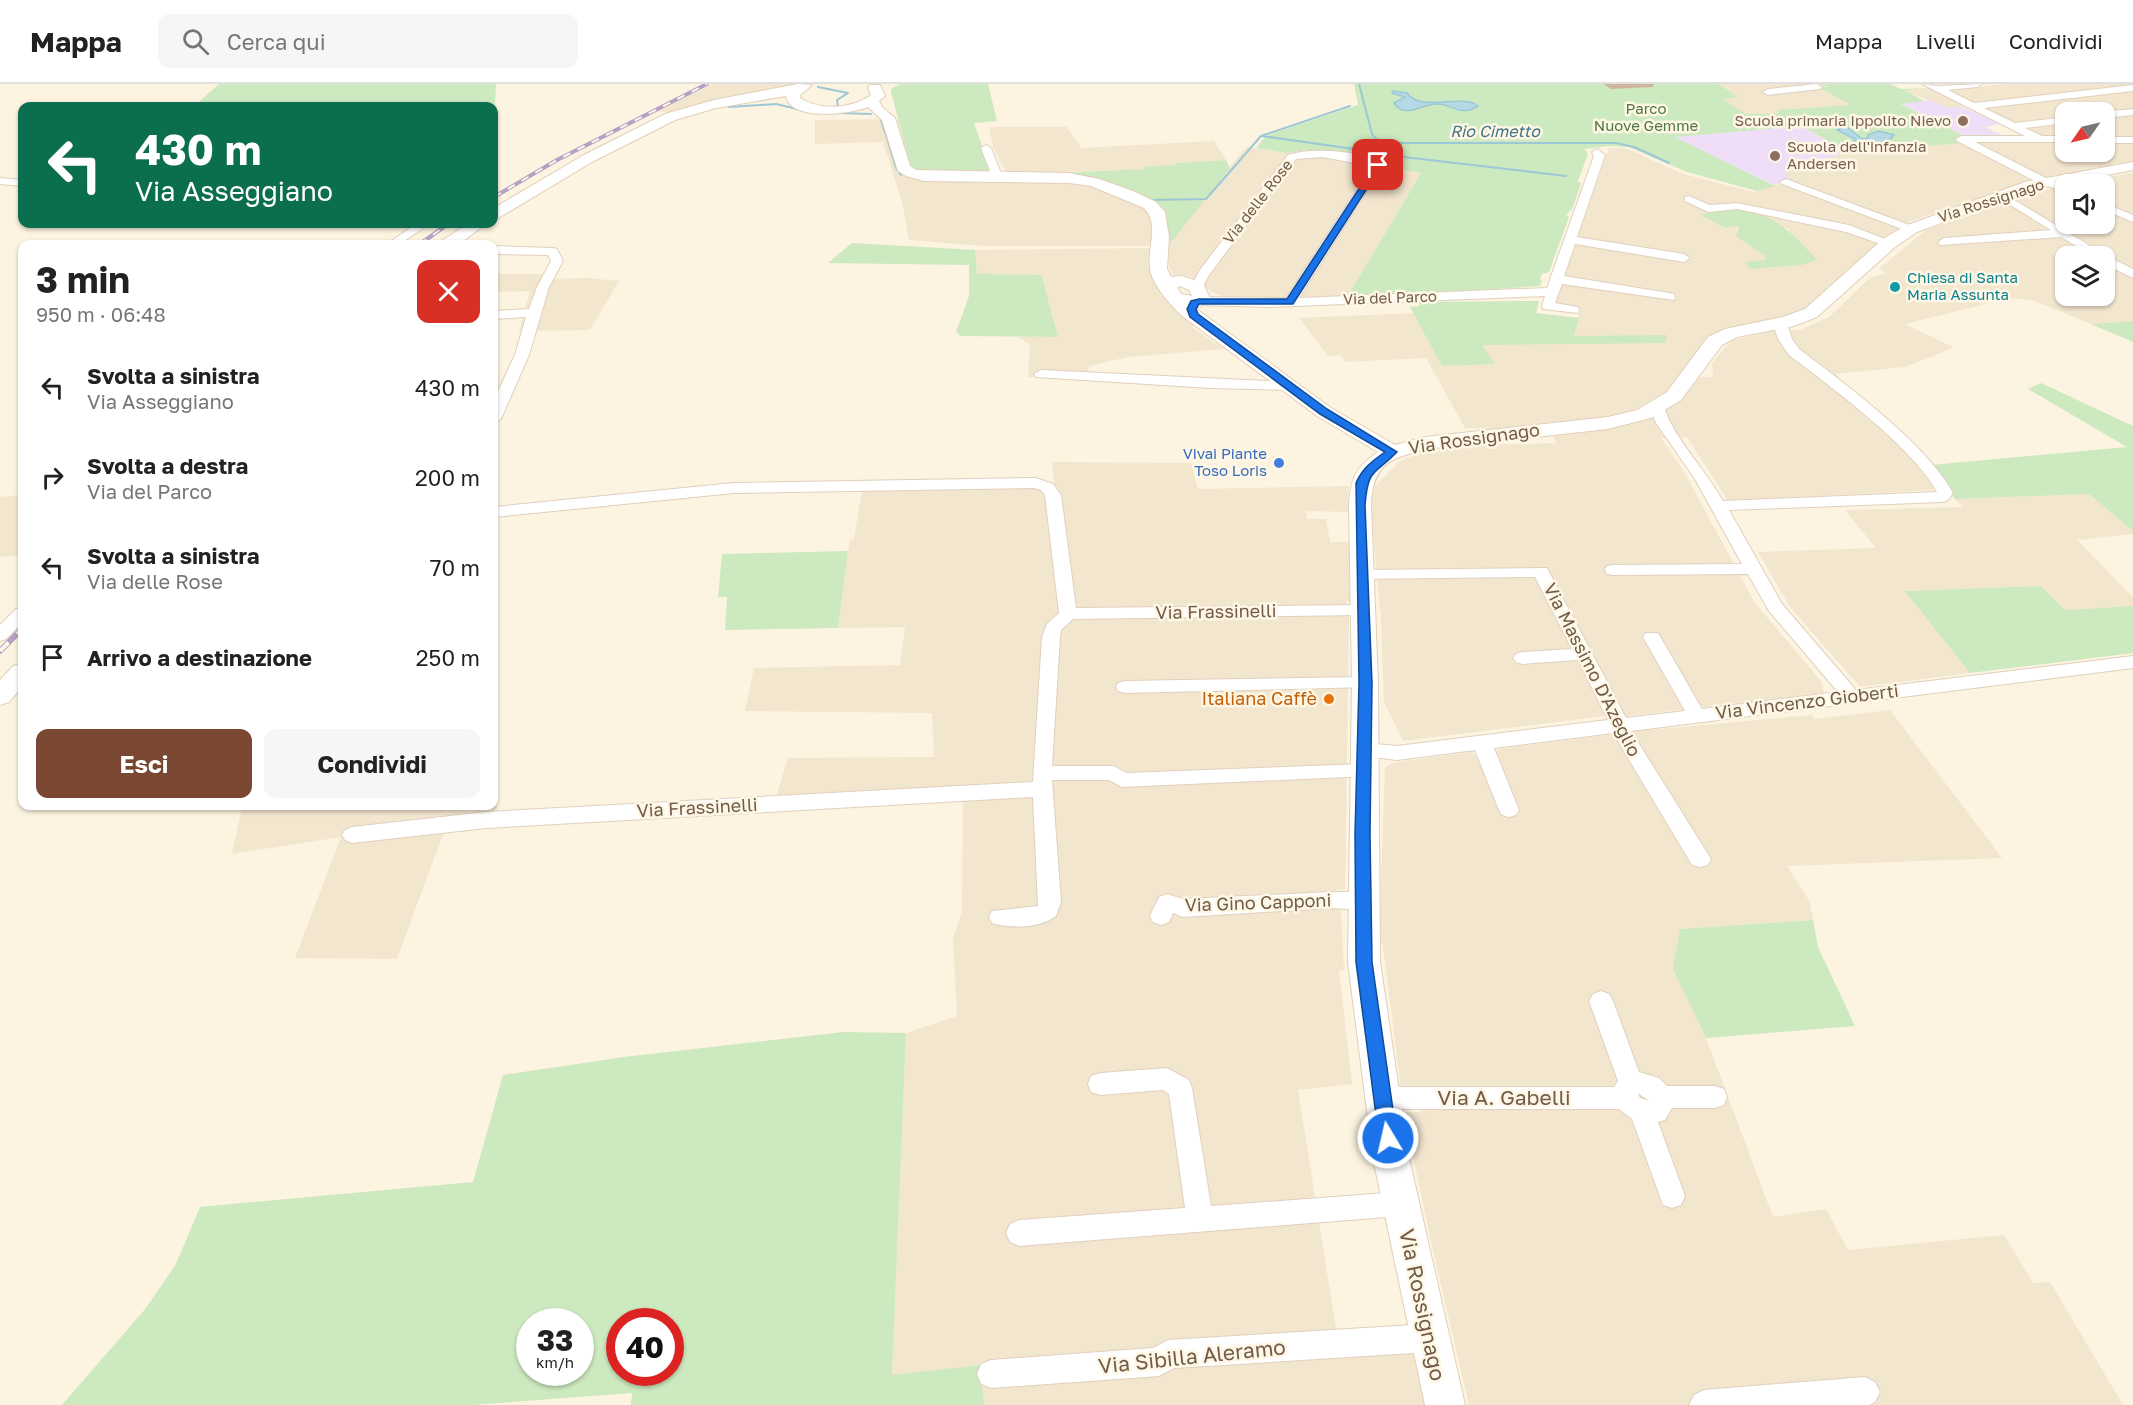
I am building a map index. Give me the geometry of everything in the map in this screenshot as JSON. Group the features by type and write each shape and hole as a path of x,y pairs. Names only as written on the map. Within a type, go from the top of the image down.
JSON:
{"street":[{"path":"1768,92 1817,87 1812,84"},
{"path":"1931,86 1977,84"},
{"path":"1931,86 2040,139"},
{"path":"1972,106 2133,88"},
{"path":"498,212 587,159 670,117 704,106 800,90 825,110 850,108 883,114"},
{"path":"850,108 876,90"},
{"path":"876,90 876,109 888,118 905,171 924,176 1062,177 1084,180 1143,201 1157,212 1161,237 1158,269 1189,292 1287,386 1342,424 1392,452"},
{"path":"2115,114 2133,112"},
{"path":"2013,126 2055,121"},
{"path":"2053,184 1961,140 2055,139"},
{"path":"2115,140 2133,140"},
{"path":"986,148 997,176"},
{"path":"1573,310 1548,306 1600,155 1597,152"},
{"name":"Via delle Rose","path":"1189,292 1293,157 1309,153 1367,161 1378,165 1290,302"},
{"name":"Via Rossignago","path":"1445,1405 1400,1204 1382,1098 1364,962 1365,683 1361,483 1365,474 1392,452 1434,442 1601,424 1631,418 1657,408 1674,396 1715,341 1732,333 1805,317 1820,307 1889,243 1911,229 2001,195 2133,166"},
{"path":"0,181 18,183"},
{"path":"1786,182 1911,229"},
{"path":"2001,195 2055,229"},
{"path":"1689,199 1708,209 1737,206 1849,229 1889,243"},
{"path":"2115,211 2133,219"},
{"path":"399,240 417,228"},
{"path":"455,240 472,228"},
{"path":"1944,242 2055,234"},
{"path":"2064,234 2084,246"},
{"path":"1572,240 1684,258"},
{"path":"498,250 553,252 557,261 543,286 522,355 498,406"},
{"path":"2115,265 2133,274"},
{"path":"1557,279 1669,297"},
{"name":"Via del Parco","path":"1189,292 1230,303 1551,292"},
{"path":"498,315 534,313"},
{"path":"1719,506 1942,497 1945,493 1938,479 1873,415 1794,352 1785,339 1780,323"},
{"path":"1041,374 1287,386"},
{"path":"1657,408 1719,506 1752,569 1775,606 1852,697"},
{"path":"1631,418 1652,422 1669,430"},
{"path":"498,512 734,488 1036,483 1047,487 1053,495 1068,614 1053,628 1051,637 1042,781 1050,902 1048,910 1042,915 1000,917"},
{"path":"1613,570 1752,569"},
{"name":"Via Massimo D'Azeglio","path":"1362,575 1541,572 1621,726 1621,731 1700,859"},
{"name":"Via Frassinelli","path":"1068,614 1363,610"},
{"path":"0,635 18,618"},
{"path":"1652,637 1697,716"},
{"path":"1522,658 1584,654"},
{"name":"Via Vincenzo Gioberti","path":"1364,760 1396,753 1482,742 2133,662"},
{"path":"0,696 18,676"},
{"path":"1125,687 1365,683"},
{"path":"1482,742 1509,810"},
{"path":"1042,781 1114,773 1122,780 1364,760"},
{"name":"Via Frassinelli","path":"352,835 408,826 1042,781"},
{"name":"Via Gino Capponi","path":"1161,916 1167,903 1184,908 1331,900 1363,901"},
{"path":"1601,1001 1640,1098 1672,1196"},
{"path":"1100,1084 1167,1079 1180,1088 1200,1218"},
{"name":"Via A. Gabelli","path":"1382,1098 1715,1097"},
{"name":"Via Rossignago","path":"1019,1233 1400,1204"},
{"name":"Via Sibilla Aleramo","path":"991,1374 1159,1362 1168,1354 1430,1338"},
{"path":"1704,1405 1866,1392"}],"shaded area":[{"path":"713,84 798,84 672,113 659,111"},
{"path":"1718,84 1822,84 1828,87 1821,89 1852,105 1777,110 1780,113 1746,114 1722,98 1737,97"},
{"path":"2004,84 2133,84 2133,164 2070,174 2055,174 2055,176 2033,180 1908,222 1885,238 1831,291 1798,315 1736,328 1685,366 1677,381 1663,396 1616,416 1518,429 1465,428 1426,358 1345,362 1341,355 1328,356 1299,318 1415,313 1571,337 1581,309 1554,305 1609,148 1625,148 1683,174 1754,192 1791,180 1782,173 1847,152 1963,143 1955,136 1962,135 2029,137 1967,106 1947,108 1903,90 1929,88 1937,92","holes":["1701,215 1789,229 1802,265 1752,269 1765,260 1765,256 1747,244 1736,232 1739,226 1725,228"]},
{"name":"Scuola primaria Ippolito Nievo","path":"1929,100 1947,108 1962,107 2000,124 1985,127 2003,136 1962,135 1900,103"},
{"path":"898,119 911,167 1062,176 1152,202 1169,240 1172,240 1246,147 1376,163 1385,167 1421,173 1346,299 1231,299 1211,292 1202,283 1189,276 1173,275 1169,268 1168,246 983,246 909,240 902,202 883,142 815,144 815,120"},
{"name":"Scuola dell'infanzia Andersen","path":"1802,126 1847,152 1783,173 1792,180 1774,185 1673,137"},
{"path":"989,127 1067,127 1081,148 1214,141 1226,160 1176,163 1177,165 1146,169 1007,174 993,147"},
{"path":"2133,173 2133,321 2091,324 2032,300 2009,298 1905,324 1953,347 1941,353 1905,367 1835,374 1878,411 1951,489 1728,501 1687,437 1661,438 1683,470 1755,603 1821,681 1824,693 1627,716 1622,714 1403,741 1384,702 1381,619 1371,512 1375,486 1399,462 1419,453 1486,445 1556,443 1553,436 1608,428 1647,418 1670,407 1683,397 1700,377 1713,377 1712,363 1734,340 1772,331 1800,330 1829,317 1871,277 1887,273 1879,269 1925,231 2011,199 2055,188 2055,234 2115,234 2115,176"},
{"path":"1155,248 1155,279 1162,296 1195,324 1192,327 1224,349 1128,357 1089,366 1087,379 1028,377 1030,345 1019,337 1058,337 1042,277 977,274 975,250"},
{"path":"498,274 550,274 547,279 587,278 619,281 590,330 519,331 530,291 498,292"},
{"path":"1052,462 1191,463 1198,489 1349,486 1348,512 1306,511 1307,519 1326,519 1330,542 1350,542 1350,602 1346,602 1349,618 1345,889 1336,890 1341,909 1344,970 1339,971 1352,1084 1298,1090 1337,1335 1415,1352 1426,1405 984,1405 980,1365 892,1376 906,1033 957,1016 953,938 962,912 963,797 773,807 788,758 934,757 932,713 745,711 754,668 900,665 905,627 838,628 848,551 850,540 854,539 862,490 1054,483"},
{"path":"2089,494 2133,531 2133,534 2077,540 2133,597 2133,606 2065,610 2041,586 1906,591 1970,673 1860,687 1790,607 1758,552 1876,548 1845,510 1963,507 1955,499"},
{"path":"18,495 18,555 0,557 0,497"},
{"path":"1890,710 2002,858 1787,866 1810,902 1813,920 1680,929 1674,969 1706,1038 1773,1217 1826,1209 1848,1250 2004,1235 2033,1283 2050,1282 2123,1405 1469,1405 1404,1112 1421,1112 1417,1088 1401,1089 1383,946 1379,935 1385,768 1391,763 1472,752 1475,755 1496,752 1498,749 1638,731 1812,715 1815,719"},
{"path":"241,810 497,810 498,818 443,834 397,959 295,958 341,837 232,854"}],"green space":[{"path":"219,84 496,84 495,102 199,102"},
{"path":"900,84 988,84 997,121 974,123 992,174 919,172 911,167 891,92 891,89"},
{"name":"Parco Nuove Gemme","path":"1354,84 1718,84 1738,97 1723,99 1746,114 1779,113 1777,110 1851,105 1820,88 1827,87 1822,84 1890,84 1901,89 1928,88 1905,90 1924,101 1901,104 1962,135 1956,137 1964,143 1847,152 1802,126 1675,137 1775,186 1757,191 1687,172 1629,147 1609,146 1584,149 1588,154 1578,181 1581,184 1572,209 1566,215 1569,217 1549,272 1542,274 1540,286 1346,299 1421,173 1385,167 1388,162 1382,161 1306,150 1286,153 1256,148 1266,136 1358,105"},
{"path":"1226,160 1230,168 1172,241 1165,239 1156,213 1089,181 1031,174 1145,169 1144,167 1176,165 1176,163"},
{"path":"1737,207 1773,220 1799,240 1817,260 1802,265 1752,269 1744,262 1765,260 1765,256 1736,236 1739,226 1725,228 1701,215"},
{"path":"852,243 975,250 977,274 1043,275 1058,337 961,336 956,332 969,296 969,265 828,263"},
{"path":"1539,301 1536,313 1579,318 1574,336 1667,335 1665,343 1482,345 1495,364 1442,366 1410,307 1420,306 1418,302"},
{"path":"2133,321 2133,342 2091,324"},
{"path":"2041,383 2133,426 2133,531 2089,494 1955,499 1948,490 1951,488 1931,465 2127,447 2028,389"},
{"path":"848,551 838,628 725,630 727,597 718,597 722,554"},
{"path":"2041,586 2065,610 2133,606 2133,653 1970,673 1905,591"},
{"path":"1813,920 1818,947 1855,1026 1706,1038 1673,969 1680,929"},
{"path":"844,1032 906,1033 892,1375 980,1365 984,1405 631,1405 632,1393 472,1405 62,1405 146,1308 176,1264 200,1207 473,1182 503,1075 624,1057"}],"water":[{"path":"1393,91 1407,93 1413,99 1422,102 1463,101 1478,106 1462,110 1432,104 1409,111 1403,110 1394,103 1405,97 1392,93"},
{"path":"1847,127 1862,139 1879,131 1894,135 1881,144 1857,145 1852,144 1855,139 1837,130"}],"waterway":[{"name":"Rio Cimetto","path":"1359,84 1372,134 1376,139 1386,143 1616,143 1634,147 1669,163"},
{"path":"818,87 848,93 837,100 838,108"},
{"path":"729,107 776,104 801,110"},
{"path":"1149,200 1206,199 1261,136 1350,106"},
{"path":"839,113 871,114"},
{"path":"881,120 885,133"},
{"path":"886,135 896,168 901,175"},
{"path":"1262,136 1361,150"},
{"path":"1404,157 1566,176"}],"railway":[{"path":"498,195 557,160 707,84"},
{"path":"426,240 442,228"},
{"path":"0,651 18,633"}],"place":[{"name":"Scuola primaria Ippolito Nievo","path":"1963,121"},
{"name":"Scuola dell'infanzia Andersen","path":"1775,156"},
{"name":"Chiesa di Santa Maria Assunta","path":"1895,287"},
{"name":"Vivai Piante Toso Loris","path":"1279,463"},
{"name":"Italiana Caffè","path":"1329,699"}],"route":[{"path":"1378,165 1378,169 1290,302 1199,301 1194,303 1191,309 1194,315 1323,412 1392,452 1365,474 1361,483 1360,505 1365,683 1364,962 1388,1138"}]}
